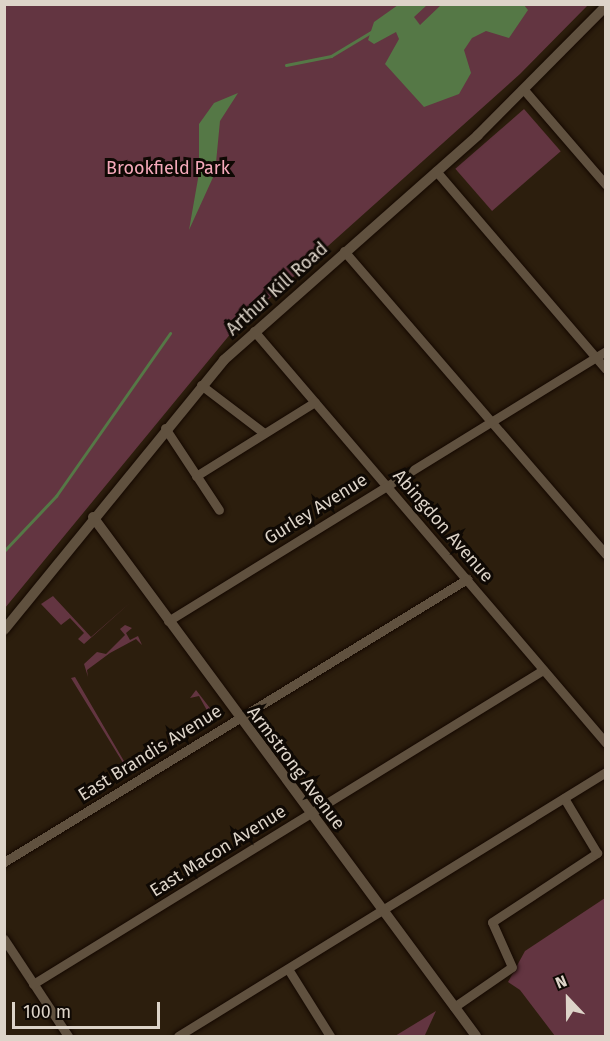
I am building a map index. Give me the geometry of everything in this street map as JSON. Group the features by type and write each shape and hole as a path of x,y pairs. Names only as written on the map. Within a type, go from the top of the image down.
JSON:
{"street":[{"name":"Arthur Kill Road","path":"4,630 201,385 255,331 525,91 606,6"},
{"path":"525,91 606,185"},
{"path":"436,171 606,369"},
{"path":"344,251 606,554"},
{"name":"Abingdon Avenue","path":"255,331 606,743"},
{"name":"Gurley Avenue","path":"168,621 606,351"},
{"path":"201,385 264,433"},
{"path":"196,476 315,402"},
{"path":"165,428 219,510"},
{"name":"Armstrong Avenue","path":"93,517 238,718 476,1036"},
{"name":"East Brandis Avenue","path":"4,862 467,579"},
{"name":"East Macon Avenue","path":"33,984 543,670"},
{"path":"178,1036 606,772"},
{"path":"454,1007 512,967 492,922 598,850 564,798"},
{"path":"4,939 68,1036"},
{"path":"288,969 330,1036"},
{"path":"193,1027 199,1036"}],"green space":[{"name":"Brookfield Park","path":"5,5 588,5 520,74 232,332 5,608"},
{"path":"524,109 561,151 492,211 455,169"},
{"path":"53,596 91,637 131,602 84,644 78,639 84,633 70,618 61,625 41,604"},
{"path":"125,625 132,628 126,633 130,640 138,636 142,645 136,639 110,653 87,670 88,677 84,664 97,652 106,654 125,635 120,629"},
{"path":"75,677 128,768 210,716 199,696 190,698 196,690 216,716 128,771 71,678"},
{"path":"605,898 605,1036 555,1036 520,990 508,982 525,951"},
{"path":"436,1011 425,1035 395,1036"}],"shaded area":[{"path":"398,5 427,5 414,17 420,25 441,5 524,5 528,10 509,38 486,31 472,38 464,50 471,73 459,94 424,107 385,64 399,39 396,32 374,44 368,40 374,22"},
{"path":"238,93 220,121 215,173 189,230 199,173 199,124 214,103"}],"waterway":[{"path":"286,65 331,56 371,32"},
{"path":"4,551 56,496 170,333"}]}
